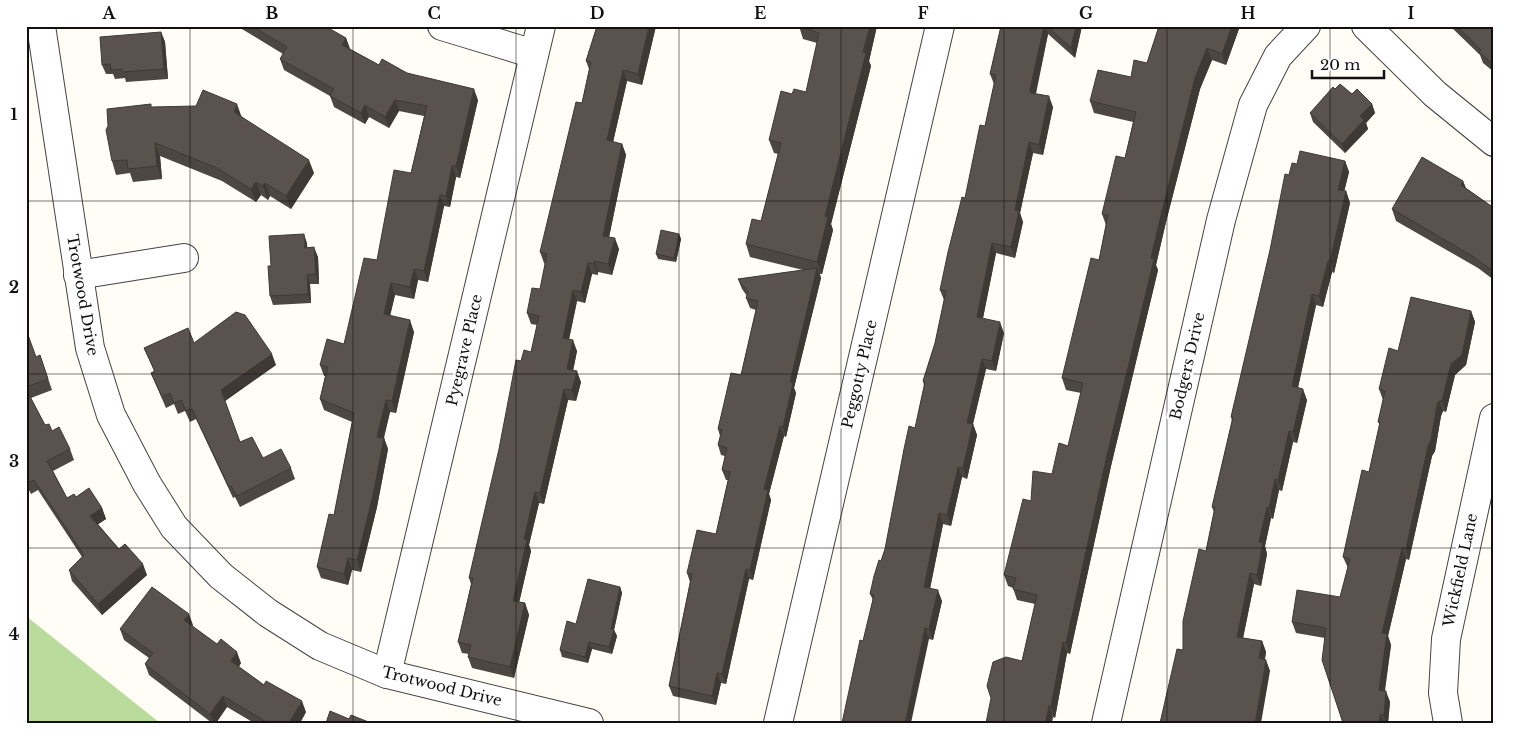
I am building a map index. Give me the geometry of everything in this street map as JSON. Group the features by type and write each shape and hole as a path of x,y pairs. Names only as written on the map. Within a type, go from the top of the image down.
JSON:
{"street":[{"name":"Trotwood Drive","path":"41,26 90,348 111,415 146,484 174,527 221,576 268,614 320,646 387,674 589,723"},
{"path":"442,26 534,54"},
{"name":"Pyegrave Place","path":"387,674 541,26"},
{"name":"Peggotty Place","path":"778,723 940,26"},
{"name":"Bodgers Drive","path":"1106,723 1221,220 1250,114 1278,56 1306,26"},
{"path":"1366,26 1435,94 1494,142"},
{"path":"78,275 184,258"},
{"name":"Wickfield Lane","path":"1448,723 1443,693 1446,638 1494,418"}],"green space":[{"path":"26,616 160,723 26,723"}],"building":[{"path":"252,26 320,26 322,28 325,26 346,38 342,45 379,65 382,59 407,73 474,89 456,166 452,166 446,196 440,195 424,271 414,269 410,287 391,283 384,314 410,320 392,401 386,400 377,437 384,438 373,495 357,560 348,558 344,574 317,567 329,514 334,515 354,413 320,399 328,367 320,365 327,339 344,344 364,258 377,260 394,170 411,173 427,106 395,100 385,117 365,105 361,113 330,96 334,89 280,59 287,47"},
{"path":"597,26 649,26 638,74 623,70 607,140 622,144 603,236 615,238 608,264 594,261 594,264 588,263 581,292 573,290 563,338 573,340 567,369 577,371 572,390 564,389 540,493 535,492 524,539 527,540 513,601 525,603 510,667 468,657 471,645 458,642 473,578 469,578 499,449 516,360 521,361 524,350 531,352 539,316 527,313 532,288 540,289 547,254 540,252 576,102 582,103 591,62 586,61"},
{"path":"799,26 870,26 863,52 866,53 825,216 828,217 817,262 746,244 752,219 761,221 781,143 769,140 781,91 792,94 794,89 806,92 819,33"},
{"path":"1001,26 1044,26 1030,90 1031,93 1049,96 1039,145 1029,142 1015,210 1019,211 1011,247 992,243 977,317 1000,322 992,361 982,359 967,423 973,424 963,468 958,467 947,515 939,513 924,587 938,590 929,629 925,628 905,723 842,723 860,640 863,641 874,595 870,594 874,576 885,549 909,426 915,428 925,382 923,381 935,343 946,291 940,290 948,252 962,197 965,198 980,125 985,126 996,75 990,74"},
{"path":"1047,26 1076,26 1071,48"},
{"path":"1159,26 1232,26 1222,54 1207,48 1195,78 1151,258 1154,259 1107,455 1066,643 1063,642 1051,706 1049,706 1045,723 986,723 991,698 987,686 993,662 1006,657 1022,661 1037,595 1013,589 1016,578 1004,575 1023,499 1031,501 1033,471 1052,474 1059,443 1068,446 1083,383 1062,378 1091,258 1099,260 1108,215 1102,214 1116,156 1125,158 1136,112 1090,101 1098,70 1131,77 1134,60 1147,63"},
{"path":"1457,26 1494,26 1494,65 1479,52 1481,50"},
{"path":"161,32 164,69 122,72 122,69 111,70 110,64 102,65 100,37"},
{"path":"1340,84 1352,94 1357,89 1372,104 1360,116 1364,120 1342,144 1310,113 1333,87 1335,89"},
{"path":"203,90 237,104 234,112 309,160 286,196 265,183 263,186 256,182 251,189 217,168 155,143 157,166 128,169 127,160 112,161 106,130 108,126 107,109 151,104 151,107 196,106"},
{"path":"1300,151 1345,161 1338,190 1346,191 1330,261 1328,261 1319,296 1312,294 1292,386 1303,389 1293,432 1289,431 1278,480 1275,479 1269,508 1267,507 1259,542 1263,543 1257,575 1250,573 1237,637 1262,641 1259,658 1266,660 1255,723 1160,723 1177,649 1183,650 1183,621 1199,549 1206,551 1215,507 1212,507 1270,250 1285,174 1289,175 1292,163 1297,164"},
{"path":"1422,157 1463,181 1461,185 1494,208 1494,272 1474,257 1392,209"},
{"path":"661,230 679,234 674,258 656,254"},
{"path":"304,234 305,248 314,247 316,274 307,275 308,294 270,296 269,236"},
{"path":"817,268 790,382 793,383 783,427 780,426 764,489 768,490 750,570 746,569 722,674 717,673 712,696 669,686 692,574 687,573 697,530 716,534 730,472 722,470 727,448 718,445 722,430 718,429 731,373 741,375 758,301 746,298 748,292 738,279"},
{"path":"1411,297 1471,311 1462,355 1451,364 1442,401 1439,401 1437,405 1431,440 1428,446 1406,549 1402,548 1382,633 1387,634 1379,690 1386,691 1384,715 1380,715 1380,723 1343,723 1322,660 1326,628 1292,622 1297,590 1340,597 1350,559 1343,557 1362,470 1369,472 1380,422 1378,422 1385,391 1379,389 1389,348 1398,351"},
{"path":"236,312 245,315 272,354 221,390 240,442 252,437 263,458 281,449 291,468 237,496 231,486 229,487 192,409 186,411 181,400 174,403 170,393 162,397 151,373 155,371 144,348 188,328 194,343"},
{"path":"28,335 36,357 40,355 48,379 26,387 26,336"},
{"path":"26,389 45,425 49,424 52,431 59,427 70,449 47,461 67,498 74,494 76,497 89,488 102,508 90,516 119,549 125,544 143,564 98,604 69,570 84,555 34,480 27,483 26,481"},
{"path":"588,579 620,587 611,629 614,630 609,647 589,642 585,657 560,650 567,621 576,624"},
{"path":"152,587 189,614 184,620 217,644 221,639 237,652 231,661 264,685 266,681 302,701 289,723 268,723 223,696 210,714 145,664 153,653 120,629"},
{"path":"330,711 349,719 351,715 371,723 326,723"}]}
